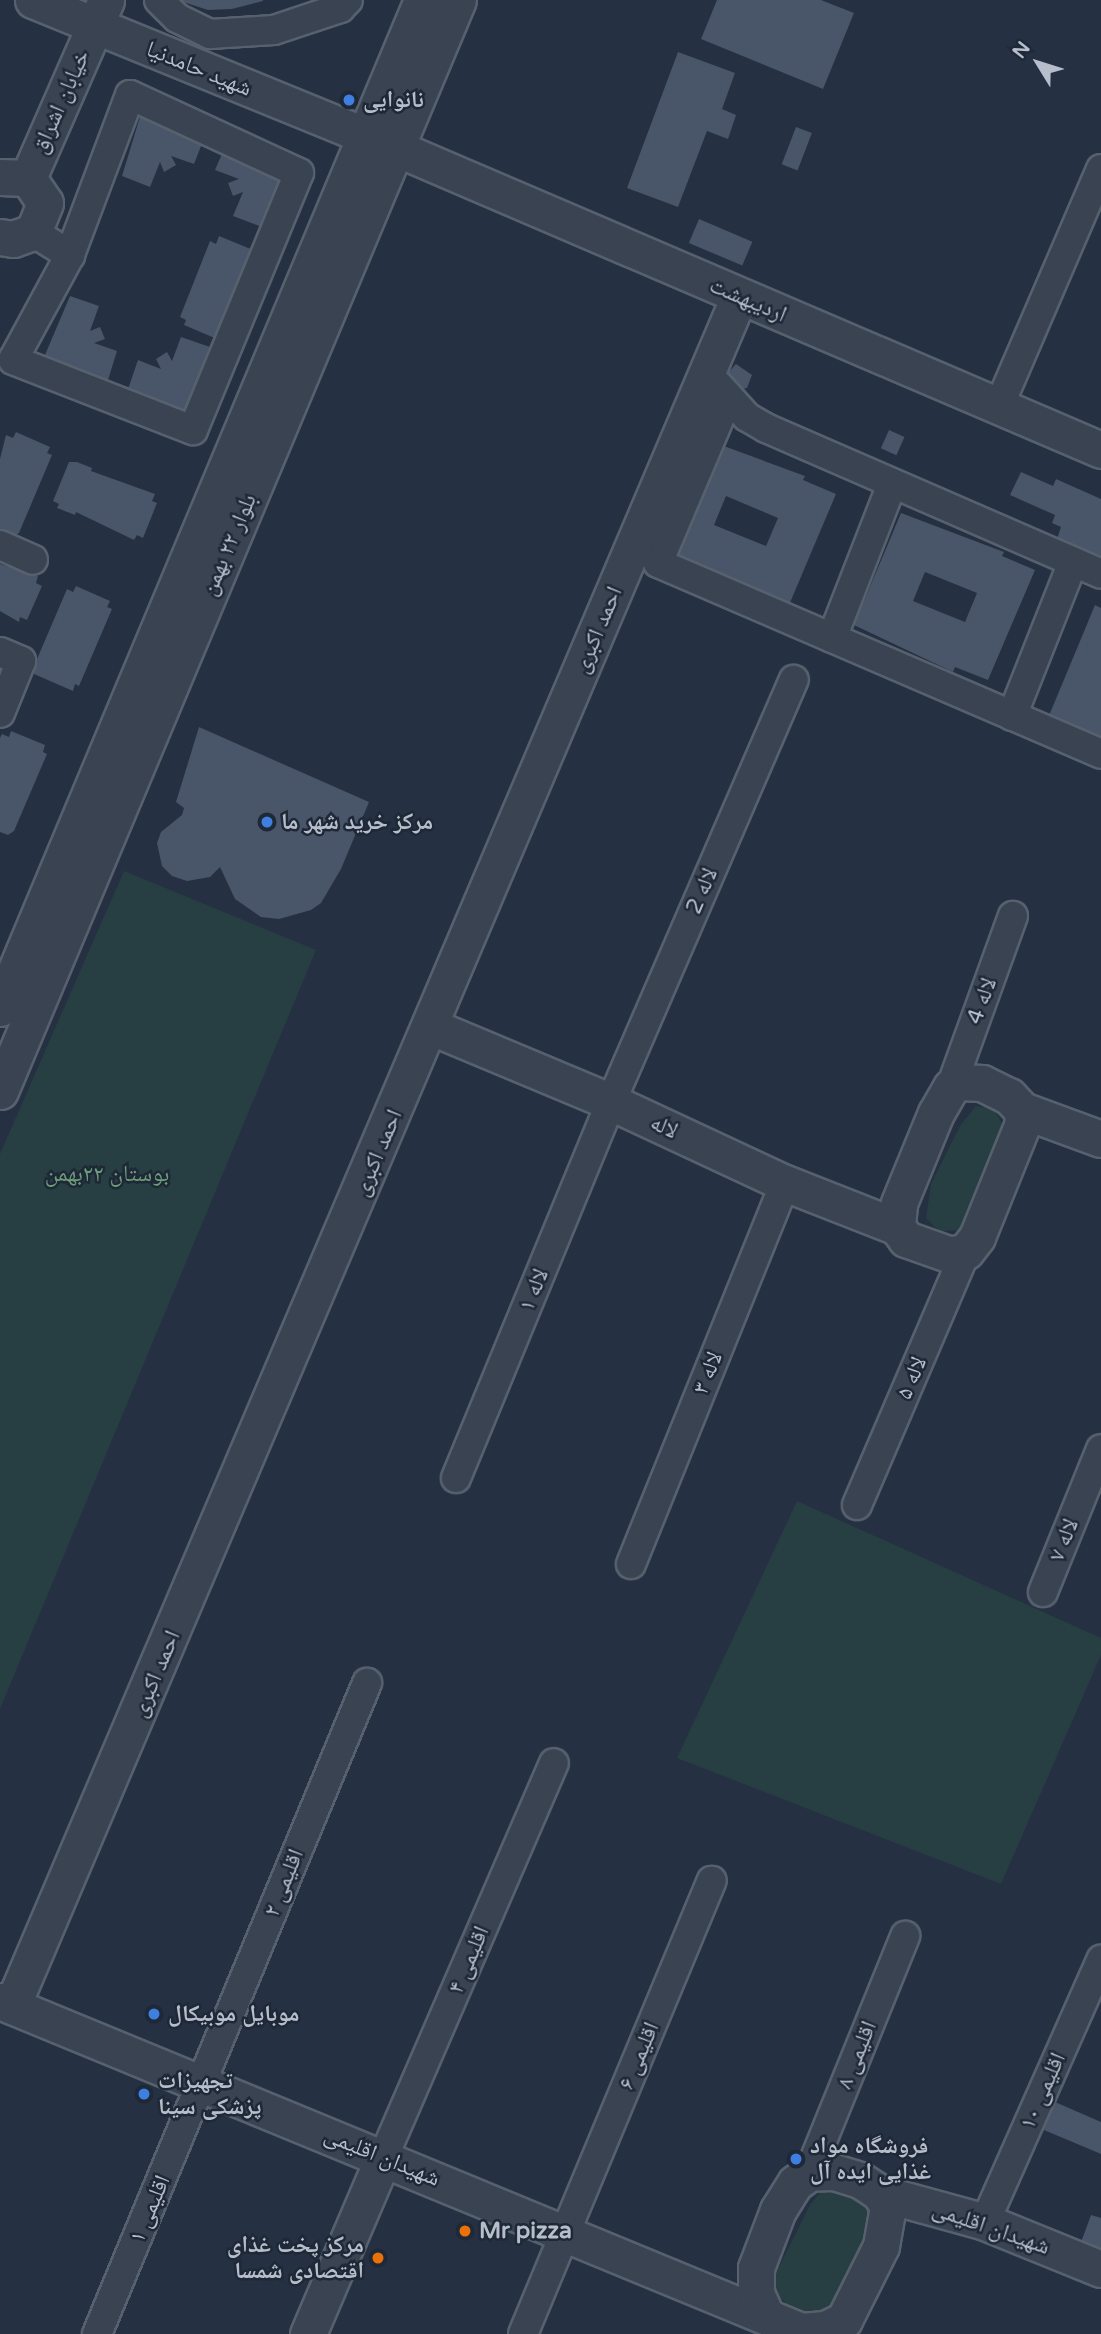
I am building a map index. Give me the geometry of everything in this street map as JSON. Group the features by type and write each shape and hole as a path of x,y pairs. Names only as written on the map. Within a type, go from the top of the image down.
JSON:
{"street":[{"name":"شهید حامدنیا","path":"33,0 100,13 380,142"},
{"path":"159,0 177,18 210,34 274,30 341,8 348,0"},
{"name":"بلوار ۲۲ بهمن","path":"0,1091 380,142 422,0"},
{"name":"بلوار ۲۲ بهمن","path":"0,1007 380,142 458,0"},
{"name":"خیابان اشراق","path":"14,177 100,13"},
{"path":"130,95 299,173 193,430 13,360 70,255 130,95"},
{"name":"اردیبهشت","path":"380,142 1101,450"},
{"path":"999,406 1101,169"},
{"path":"14,177 44,203 9,238 70,255"},
{"name":"احمد اکبری","path":"6,2004 432,1027 716,387 738,297"},
{"path":"1101,574 766,428 716,387 658,563 1101,754"},
{"path":"832,638 892,484"},
{"path":"0,545 33,561"},
{"path":"1012,716 1073,562"},
{"path":"0,652 21,661 0,713"},
{"name":"لاله 2","path":"611,1102 794,680"},
{"name":"لاله 4","path":"951,1087 1013,916"},
{"name":"لاله","path":"432,1027 611,1102 785,1183 897,1227 906,1239 930,1251 951,1255 967,1251"},
{"path":"897,1227 899,1203 951,1087 961,1082 982,1083 1009,1096 1022,1110 1101,1139"},
{"name":"لاله ۱","path":"456,1478 611,1102"},
{"path":"967,1251 1018,1141 1022,1110"},
{"name":"لاله ۳","path":"631,1564 785,1183"},
{"name":"لاله ۵","path":"857,1505 967,1251"},
{"name":"لاله ۷","path":"1043,1591 1101,1449"},
{"name":"اقلیمی ۲","path":"202,2084 367,1683"},
{"name":"اقلیمی ۴","path":"383,2158 554,1763"},
{"name":"اقلیمی ۶","path":"523,2334 712,1881"},
{"name":"اقلیمی ۸","path":"809,2173 905,1936"},
{"name":"اقلیمی ۱۰","path":"985,2222 1101,1959"},
{"name":"شهیدان اقلیمی","path":"6,2004 765,2314"},
{"name":"اقلیمی ۱","path":"97,2334 202,2084"},
{"path":"308,2334 383,2158"},
{"path":"833,2172 880,2193 888,2207 881,2246 841,2327 802,2332 765,2314 756,2293 756,2269 778,2210 794,2183 809,2173 833,2172"},
{"name":"شهیدان اقلیمی","path":"880,2193 985,2222 1101,2269"},
{"path":"705,2289 735,2287 756,2269"}],"green space":[{"name":"بوستان ۲۲بهمن","path":"124,871 316,950 0,1709 0,1154"},
{"path":"976,1106 994,1109 1006,1131 963,1230 939,1231 926,1218 931,1184 960,1126"},
{"path":"797,1501 1101,1638 1101,1655 1001,1884 677,1758"},
{"path":"832,2189 871,2202 878,2232 826,2319 795,2312 773,2291 772,2281 810,2205 821,2192"}],"building":[{"path":"177,0 263,1 232,9 208,10"},
{"path":"717,0 821,0 854,13 823,89 701,39"},
{"path":"678,52 735,73 722,109 736,115 728,139 707,131 678,207 627,188"},
{"path":"143,107 205,136 194,164 171,156 176,165 164,172 160,162 150,187 122,176"},
{"path":"796,127 812,133 798,170 782,164"},
{"path":"227,142 291,163 262,227 233,216 243,192 233,196 228,183 239,179 215,170"},
{"path":"699,219 752,242 742,266 689,243"},
{"path":"219,236 253,250 217,339 184,325 186,320 180,317 210,241 216,244"},
{"path":"70,296 99,306 90,331 100,327 105,339 94,343 117,351 108,380 42,362"},
{"path":"181,337 210,347 190,415 128,389 138,360 161,369 156,359 167,352 172,361"},
{"path":"736,364 752,375 747,388 738,390 725,376"},
{"path":"889,430 905,437 896,455 881,448"},
{"path":"16,432 50,447 47,453 52,455 19,533 13,537 0,532 0,459 6,435 13,438"},
{"path":"702,438 805,476 803,480 836,494 789,605 655,550","holes":["726,496 778,518 766,546 714,525"]},
{"path":"69,462 77,462 92,468 91,471 155,494 152,501 157,503 143,538 137,535 134,540 76,512 75,515 57,508 59,504 53,501"},
{"path":"1021,472 1053,486 1056,479 1101,499 1101,558 1057,539 1061,527 1052,523 1055,515 1010,495"},
{"path":"901,513 1004,552 1002,556 1035,570 988,680 955,667 953,672 854,625","holes":["925,572 977,593 965,622 913,601"]},
{"path":"0,564 38,576 36,583 42,586 27,620 20,617 19,622 0,611"},
{"path":"76,586 110,601 107,607 112,609 79,686 75,684 73,691 34,674 34,666 67,589 73,592"},
{"path":"1095,605 1101,608 1101,745 1048,718"},
{"name":"مرکز خرید شهر ما","path":"199,727 369,802 341,869 321,903 311,910 279,919 261,917 235,899 220,867 210,877 187,881 172,876 162,866 157,843 161,832 182,815 184,808 176,802"},
{"path":"11,731 45,745 43,752 47,754 14,831 8,835 0,832 0,738 2,734 9,737"},
{"path":"1055,2102 1101,2122 1101,2154 1044,2130"},
{"path":"1091,2215 1101,2218 1101,2252 1080,2245"}],"place":[{"name":"نانوایی","path":"349,100"},
{"name":"مرکز خرید شهر ما","path":"267,822"},
{"name":"موبایل موبیکال","path":"154,2014"},
{"name":"تجهیزات پزشکی سینا","path":"144,2094"},
{"name":"فروشگاه مواد غذایی ایده آل","path":"796,2159"},
{"name":"Mr pizza","path":"465,2231"},
{"name":"مرکز پخت غذای اقتصادی شمسا","path":"378,2258"}]}
